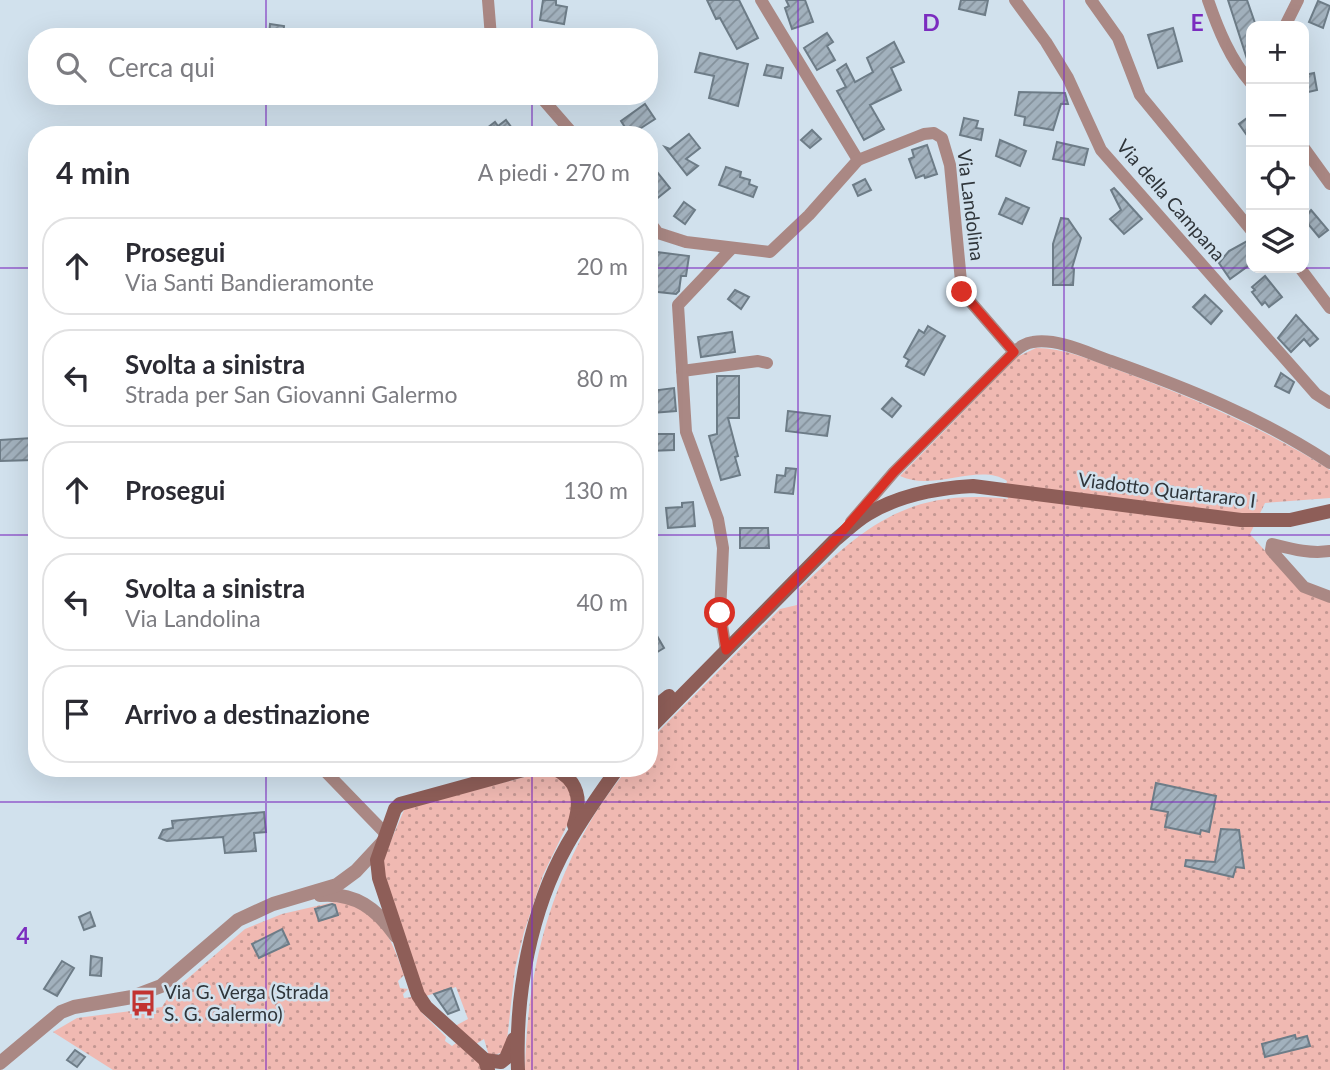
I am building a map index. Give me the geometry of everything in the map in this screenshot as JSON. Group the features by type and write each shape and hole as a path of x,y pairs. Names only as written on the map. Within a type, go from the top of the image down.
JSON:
{"main road":[{"name":"Viadotto Quartararo I","path":"723,653 834,541 868,514 895,501 928,491 956,487 1005,489 1241,520 1290,520 1327,512"},
{"path":"658,705 723,653"},
{"path":"658,720 723,653"},
{"path":"498,777 400,804 395,810 377,866 397,937 418,995 426,1007 487,1065 506,1058 517,1030"},
{"path":"518,1070 517,1030 520,998 531,939 547,888 578,814 579,794 568,777"},
{"path":"566,846 612,777"}],"street":[{"path":"488,0 490,28"},
{"path":"761,0 858,160"},
{"name":"Via della Campana","path":"1016,0 1068,78 1101,150 1316,394 1330,403"},
{"path":"1091,0 1118,38 1140,95 1246,224"},
{"path":"1208,0 1218,29 1246,77"},
{"path":"1288,21 1298,0"},
{"path":"548,105 566,126"},
{"name":"Via Landolina","path":"658,233 687,242 770,252 809,215 858,160 923,134 934,133 942,138 950,165 962,292 1014,352"},
{"path":"1309,155 1330,184"},
{"path":"723,653 720,613 723,548 718,519 686,432 678,304 732,247"},
{"path":"1304,273 1330,308"},
{"path":"834,541 894,472 1014,352 1024,344 1035,341 1088,353 1185,387 1278,432 1330,463"},
{"path":"682,370 758,361 767,363"},
{"path":"1330,551 1317,553 1272,544 1272,550 1304,587 1330,597"},
{"path":"0,1063 61,1012 87,1004 132,997 160,986 238,920 273,904 337,885 356,871 385,838 330,777"},
{"path":"302,897 330,894 358,900 370,906 386,921 397,937"}],"shaded area":[{"path":"1036,348 1057,350 1098,362 1227,414 1330,470 1330,498 1265,503 1250,534 1267,553 1330,601 1330,1070 525,1070 535,971 551,908 577,847 605,798 621,777 658,777 658,732 780,609 797,605 799,589 868,529 916,506 943,499 1008,499 1005,489 1007,481 996,476 970,475 927,481 900,476 1017,357"},
{"path":"525,777 559,777 572,792 573,813 543,875 524,932 515,969 507,1040 501,1053 489,1056 484,1039 476,1044 455,1026 468,1019 456,987 426,996 421,986 383,876 382,862 404,810"},
{"path":"334,902 362,909 381,925 394,948 404,975 398,981 400,988 408,989 403,994 404,998 412,997 422,1013 446,1037 445,1041 452,1046 456,1043 479,1062 482,1070 113,1070 53,1032 77,1018 162,1007 171,993 245,929 282,914"}],"building":[{"path":"543,0 556,0 556,5 567,7 564,24 540,20"},
{"path":"707,0 739,0 758,38 737,49 720,18 716,19"},
{"path":"786,0 805,0 813,22 792,29 785,8 789,6"},
{"path":"961,0 988,0 985,15 959,9"},
{"path":"1228,0 1247,0 1254,21 1246,21 1246,56"},
{"path":"1318,1 1330,6 1323,28 1309,22"},
{"path":"270,24 284,26 284,28 270,28"},
{"path":"1173,28 1182,61 1158,68 1148,35"},
{"path":"827,33 833,42 827,46 835,60 817,70 804,48"},
{"path":"894,42 904,62 891,68 901,90 870,105 884,129 864,140 837,91 846,87 837,70 846,64 855,82 873,72 867,58"},
{"path":"700,53 748,64 738,106 709,98 714,76 695,72"},
{"path":"767,65 783,68 781,78 764,75"},
{"path":"1314,73 1317,90 1309,92 1309,74"},
{"path":"1019,92 1065,93 1068,104 1061,104 1053,130 1024,125 1025,117 1015,115"},
{"path":"644,105 655,119 644,126 624,126 621,121"},
{"path":"964,118 978,121 976,128 983,129 981,140 960,135"},
{"path":"1246,119 1246,134 1239,124"},
{"path":"506,120 510,126 498,126"},
{"path":"812,130 821,139 810,148 801,140"},
{"path":"689,134 700,148 686,159 698,166 687,175 665,147 670,149"},
{"path":"1000,140 1026,151 1020,166 996,156"},
{"path":"1057,142 1088,149 1084,165 1053,159"},
{"path":"927,145 937,174 916,178 909,159 914,157 912,150"},
{"path":"726,167 741,172 740,177 750,180 749,184 757,187 753,197 719,185"},
{"path":"658,173 670,188 658,198"},
{"path":"865,179 871,190 858,196 853,185"},
{"path":"1114,188 1142,219 1124,234 1110,219 1121,210 1111,190"},
{"path":"1006,198 1029,208 1022,224 999,214"},
{"path":"684,202 695,210 685,224 674,216"},
{"path":"1311,210 1328,230 1319,237 1309,225"},
{"path":"1061,218 1068,219 1081,238 1072,268 1073,285 1053,285 1053,244"},
{"path":"1246,242 1246,268 1230,279 1219,263 1229,251"},
{"path":"658,252 689,256 686,276 681,276 676,294 658,292"},
{"path":"1265,276 1282,297 1269,307 1265,302 1262,305 1252,292 1255,290 1252,287"},
{"path":"735,290 749,297 741,309 728,299"},
{"path":"1205,295 1222,311 1211,324 1193,307"},
{"path":"1296,315 1318,339 1310,346 1304,339 1291,352 1278,338"},
{"path":"928,326 945,336 924,375 906,366 909,360 904,357 919,330 924,333"},
{"path":"732,332 735,352 701,357 698,337"},
{"path":"1281,373 1294,382 1289,393 1275,386"},
{"path":"717,376 739,376 739,418 728,418 740,475 721,480 709,436 717,434"},
{"path":"674,388 676,411 658,412 658,390"},
{"path":"892,398 901,406 892,417 882,409"},
{"path":"788,411 830,416 827,436 786,431"},
{"path":"658,434 674,434 674,450 658,451"},
{"path":"28,438 28,460 0,461 0,440"},
{"path":"786,468 796,469 793,494 775,492 777,475 785,476"},
{"path":"693,502 695,526 668,528 666,508 682,507 682,503"},
{"path":"740,528 768,528 769,548 740,548"},
{"path":"658,638 664,648 658,652"},
{"path":"1156,783 1216,796 1209,832 1201,830 1200,834 1165,827 1168,812 1151,809"},
{"path":"264,812 266,832 254,833 256,851 225,853 223,837 167,841 159,838 163,830 173,828 172,821"},
{"path":"1221,829 1239,830 1244,868 1236,867 1233,877 1185,866 1186,860 1215,862"},
{"path":"335,905 338,915 319,921 315,909"},
{"path":"90,912 95,926 84,930 79,917"},
{"path":"282,929 289,944 259,958 252,944"},
{"path":"91,956 102,958 101,976 90,975"},
{"path":"62,961 74,968 57,996 44,989"},
{"path":"451,988 459,1010 448,1014 434,994"},
{"path":"1295,1035 1296,1039 1307,1036 1310,1046 1265,1057 1262,1044"},
{"path":"75,1050 85,1057 77,1067 67,1060"}],"place":[{"name":"Via G. Verga (Strada S. G. Galermo)","path":"143,1003"}],"route":[{"path":"720,613 726,650 834,541 894,472 1014,352 962,292"}]}
